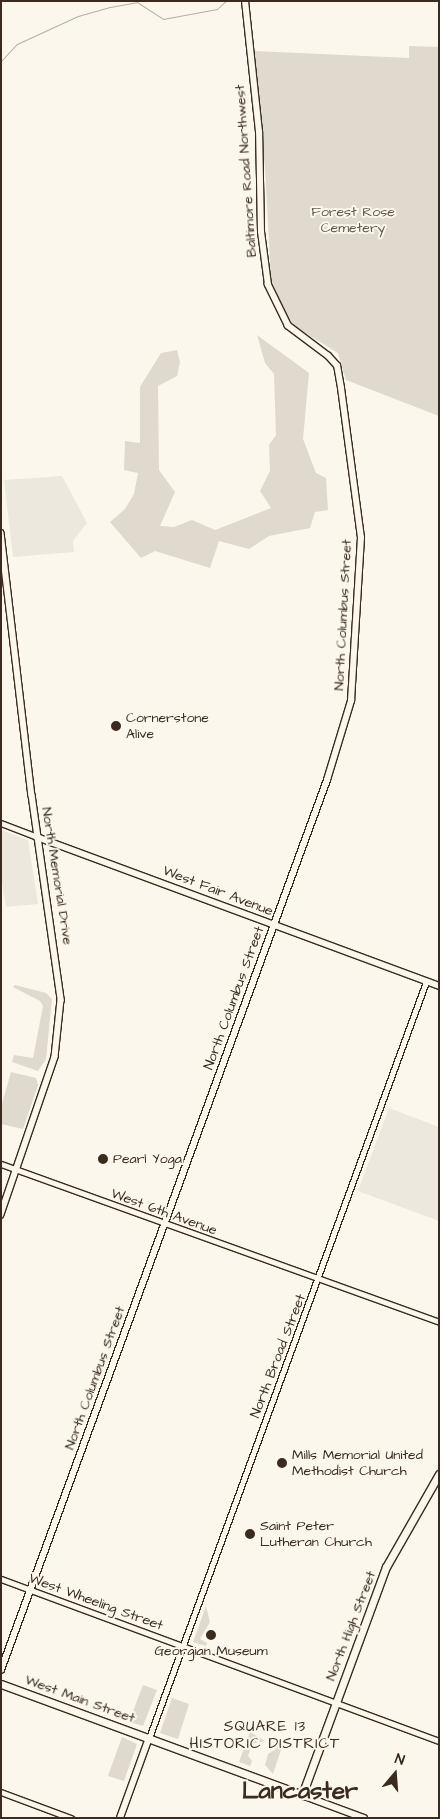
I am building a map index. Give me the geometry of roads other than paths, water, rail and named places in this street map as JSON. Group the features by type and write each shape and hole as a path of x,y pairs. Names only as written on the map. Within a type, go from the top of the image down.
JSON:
{"highway":[{"name":"North High Street","path":"302,1795 386,1567 439,1474"},
{"name":"West Main Street","path":"1,1684 302,1795"}],"main road":[{"name":"Baltimore Road Northwest","path":"245,1 259,132 261,232 266,274 277,308 294,333"},
{"name":"North Columbus Street","path":"1,1670 346,724 352,692 361,559 358,508 337,366 328,356 294,333"},
{"name":"North Memorial Drive","path":"1,533 37,837 58,966 61,1013 56,1057 1,1215"},
{"name":"West Fair Avenue","path":"37,837 439,986"},
{"path":"120,1818 149,1738"},
{"path":"302,1795 364,1818"}],"street":[{"name":"West Fair Avenue","path":"1,823 37,837"},
{"name":"North Broad Street","path":"149,1738 426,982"},
{"name":"West 6th Avenue","path":"1,1164 318,1280 439,1322"},
{"name":"West Wheeling Street","path":"1,1579 439,1741"},
{"path":"1,1792 71,1818"}],"waterway":[{"path":"1,61 17,44 78,16 110,7 137,2 163,19 217,9 226,1"}],"place":[{"name":"Cornerstone Alive","path":"116,726"},
{"name":"Pearl Yoga","path":"103,1159"},
{"name":"Mills Memorial United Methodist Church","path":"282,1463"},
{"name":"Saint Peter Lutheran Church","path":"250,1534"},
{"name":"Georgian Museum","path":"211,1635"}],"district":[{"name":"SQUARE 13 HISTORIC DISTRICT","path":"265,1734"},
{"name":"Lancaster","path":"300,1792"}],"park label":[{"name":"Forest Rose Cemetery","path":"353,220"}]}
